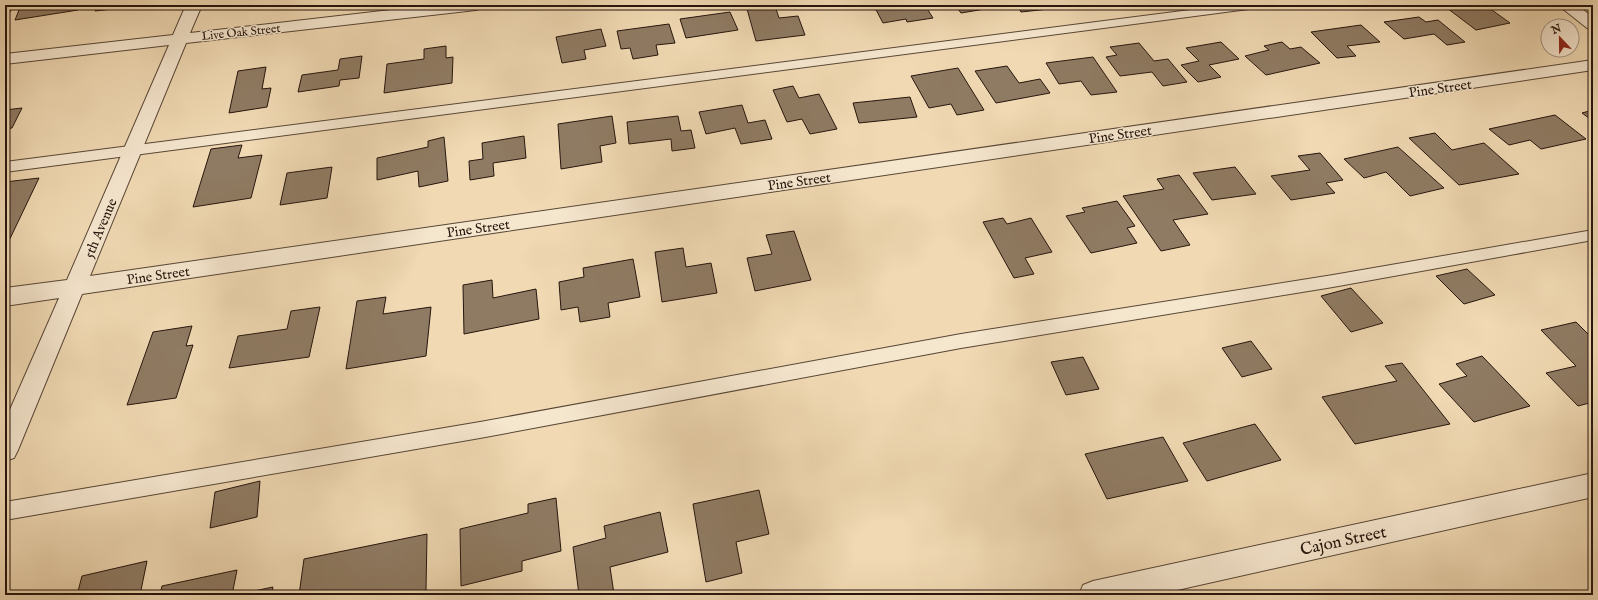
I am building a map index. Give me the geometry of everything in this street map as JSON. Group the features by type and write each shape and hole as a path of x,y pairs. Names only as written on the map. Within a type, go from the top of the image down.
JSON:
{"street":[{"name":"5th Avenue","path":"5,450 181,39 194,5"},
{"name":"Live Oak Street","path":"5,59 476,5"},
{"path":"1566,5 1593,25"},
{"name":"Pine Street","path":"5,297 1593,65"},
{"name":"Cajon Street","path":"1093,595 1593,485"}],"lane":[{"path":"5,167 1256,5"},
{"path":"5,511 480,430 961,341 1333,281 1593,236"}],"building":[{"path":"5,5 14,5 5,20"},
{"path":"21,5 80,5 78,10 15,20"},
{"path":"98,5 123,5 122,8 95,11"},
{"path":"934,5 926,7 933,18 907,22 906,19 883,23 874,6"},
{"path":"955,5 995,5 997,7 961,13"},
{"path":"1017,5 1047,5 1049,9 1021,12"},
{"path":"1443,5 1485,5 1510,23 1476,30"},
{"path":"775,6 779,18 798,16 805,35 756,41 747,9"},
{"path":"730,12 738,30 686,38 680,19"},
{"path":"1419,17 1426,22 1438,20 1465,42 1447,45 1434,34 1404,39 1384,22"},
{"path":"669,24 675,43 656,45 658,55 633,59 630,48 621,49 617,31"},
{"path":"1361,25 1380,42 1347,46 1356,56 1337,58 1311,32"},
{"path":"601,29 606,46 584,50 586,59 562,63 556,37"},
{"path":"1221,42 1239,59 1209,65 1221,77 1198,82 1181,65 1199,61 1186,48"},
{"path":"1282,42 1290,49 1301,47 1320,63 1266,75 1245,56 1269,50 1264,46"},
{"path":"1139,43 1154,61 1168,59 1187,82 1163,86 1152,72 1120,76 1106,57 1117,55 1110,47"},
{"path":"446,46 446,58 453,57 452,83 384,93 387,64 424,59 424,49"},
{"path":"362,56 359,78 340,80 339,86 298,92 302,75 338,70 340,59"},
{"path":"1093,57 1117,92 1091,95 1081,81 1059,84 1046,63"},
{"path":"1007,66 1019,83 1040,79 1050,93 996,103 975,71"},
{"path":"266,67 262,89 271,88 267,107 229,113 238,71"},
{"path":"958,68 984,110 957,115 951,104 929,108 911,76"},
{"path":"793,86 799,98 819,94 837,129 810,134 802,119 787,122 773,90"},
{"path":"910,97 917,117 859,123 853,103"},
{"path":"742,105 748,123 765,120 772,139 741,144 735,128 706,134 699,112"},
{"path":"22,108 12,128 5,129 5,110"},
{"path":"1593,110 1593,121 1582,113"},
{"path":"1555,115 1586,139 1541,149 1530,140 1509,145 1489,129"},
{"path":"612,116 616,143 600,146 602,162 561,169 558,124"},
{"path":"678,116 681,131 691,130 695,148 672,151 671,139 629,144 627,122"},
{"path":"1435,133 1452,150 1484,143 1519,174 1459,185 1409,138"},
{"path":"524,136 526,158 493,163 494,176 470,180 469,161 483,159 482,143"},
{"path":"444,137 448,181 419,187 418,171 377,180 377,158 428,147 428,141"},
{"path":"242,145 238,158 262,155 251,198 193,207 211,149"},
{"path":"1398,147 1444,188 1410,196 1386,172 1364,178 1344,159"},
{"path":"1320,153 1343,180 1326,183 1335,193 1291,200 1271,176 1310,170 1298,156"},
{"path":"332,167 327,198 280,205 287,173"},
{"path":"1235,167 1256,194 1212,200 1193,173"},
{"path":"1179,175 1208,214 1173,220 1190,245 1161,251 1123,196 1164,189 1157,179"},
{"path":"39,178 6,247 5,247 5,182"},
{"path":"1117,201 1135,226 1127,228 1137,243 1091,253 1066,216 1085,212 1082,208"},
{"path":"1003,218 1007,224 1031,218 1052,252 1025,258 1034,274 1014,278 983,222"},
{"path":"794,231 811,280 755,291 747,258 772,254 766,235"},
{"path":"683,248 686,267 711,263 717,293 662,302 655,252"},
{"path":"633,259 640,297 608,303 610,317 580,322 578,307 561,310 559,282 584,277 583,268"},
{"path":"1467,269 1495,295 1464,304 1436,276"},
{"path":"492,280 493,298 536,289 539,319 464,334 463,285"},
{"path":"1351,288 1383,323 1351,332 1321,296"},
{"path":"386,297 383,314 431,307 426,356 346,369 357,301"},
{"path":"320,307 309,357 229,368 238,336 287,329 291,311"},
{"path":"1576,322 1593,339 1593,402 1578,406 1546,373 1576,366 1541,330"},
{"path":"192,326 186,346 193,345 176,398 127,405 153,332"},
{"path":"1251,341 1272,369 1242,377 1222,348"},
{"path":"1482,356 1530,406 1474,422 1439,384 1467,376 1456,364"},
{"path":"1083,357 1099,389 1066,395 1051,362"},
{"path":"1402,363 1450,424 1355,444 1322,397 1397,381 1385,366"},
{"path":"1255,424 1281,460 1207,481 1183,443"},
{"path":"1163,437 1188,481 1107,499 1085,454"},
{"path":"260,481 257,517 210,528 215,492"},
{"path":"759,490 769,534 736,542 742,573 706,582 693,504"},
{"path":"556,498 561,551 522,561 522,571 461,586 460,529 528,513 528,504"},
{"path":"660,512 668,552 610,567 614,594 579,595 573,547 606,538 604,526"},
{"path":"427,534 426,590 404,595 299,595 304,559"},
{"path":"147,561 140,595 77,595 82,576"},
{"path":"237,570 232,595 160,595 162,586"},
{"path":"273,587 271,595 235,595"}]}
